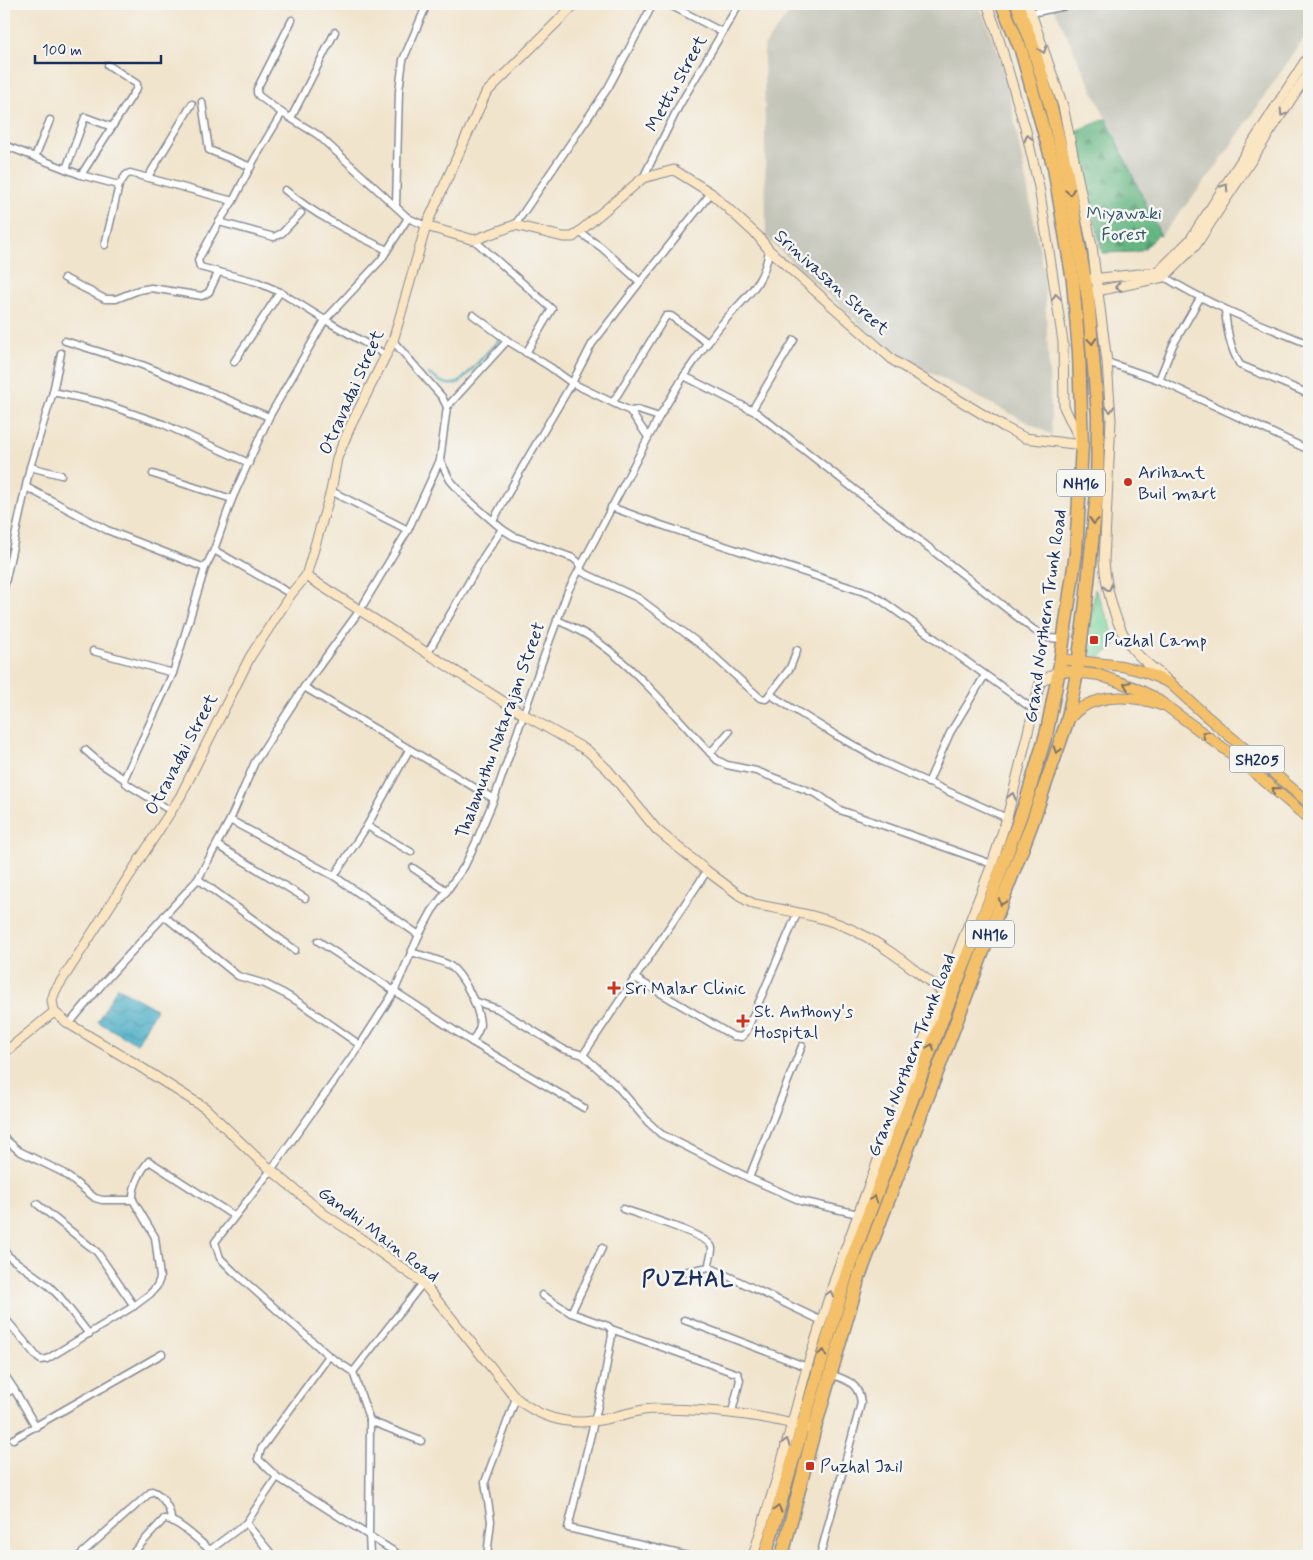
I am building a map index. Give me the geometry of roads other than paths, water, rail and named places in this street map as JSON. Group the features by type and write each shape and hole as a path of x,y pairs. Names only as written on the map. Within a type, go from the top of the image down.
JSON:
{"highway":[{"name":"Grand Northern Trunk Road","path":"782,1556 814,1431 859,1277 1032,823 1067,722 1078,667 1097,493 1098,416 1092,292 1085,279 1021,50 1002,4"},
{"name":"Grand Northern Trunk Road","path":"765,1556 796,1425 848,1269 1027,798 1047,731 1060,664 1076,553 1082,445 1079,353 1074,294 1085,279 1066,169 1051,108 1032,43 1017,4"}],"main road":[{"path":"1060,664 1078,667 1122,666 1145,672 1170,683"},
{"path":"1078,667 1133,687 1154,697 1241,761 1309,820"},
{"name":"SH205","path":"1170,683 1309,803"},
{"path":"1067,722 1081,708 1110,697 1136,699 1169,708"}],"street":[{"path":"396,206 399,91 404,60 427,4"},
{"name":"Otravadai Street","path":"54,1012 52,1005 55,991 171,812 250,657 291,594 306,576 332,491 336,458 394,341 426,226 486,93 575,4"},
{"path":"515,225 608,88 653,4"},
{"path":"668,4 722,32"},
{"name":"Mettu Street","path":"643,178 679,106 739,4"},
{"path":"987,4 1026,131 1039,187 1063,342 1064,407 1082,445"},
{"path":"1076,4 1030,8 1063,106 1092,246 1085,279 1161,274 1200,298 1225,310 1309,344"},
{"path":"292,20 257,89 259,96 282,114 318,135 408,218 426,226 474,240 552,310 526,353"},
{"path":"291,118 335,32"},
{"path":"1161,274 1190,240 1309,56"},
{"path":"81,175 138,86 108,65"},
{"path":"1074,294 1092,292 1161,274 1196,246 1309,72"},
{"path":"202,102 209,150 250,167"},
{"path":"148,178 192,104"},
{"path":"282,114 250,167 233,201 219,222 198,260 198,264 204,269 257,282 280,292 386,355"},
{"path":"66,169 85,116 112,127"},
{"path":"35,157 50,120"},
{"path":"4,145 81,175 119,185"},
{"name":"Srinivasan Street","path":"579,232 643,178 674,170 711,193 758,236 770,250 894,361 1025,438 1082,445"},
{"path":"105,245 119,185 126,175 130,173 233,201"},
{"path":"285,190 305,207 387,250"},
{"path":"493,521 572,383 592,344 711,193"},
{"path":"219,222 274,237 282,233 301,214"},
{"path":"124,779 173,673 205,568 214,550 232,499 269,417 326,320 380,260 408,218"},
{"path":"474,240 515,225 563,238 573,237 579,232 601,246 640,282"},
{"name":"Thalamuthu Natarajan Street","path":"329,1356 220,1258 215,1242 271,1170 360,1045 394,992 411,952 432,911 468,859 494,798 568,591 659,416 684,376 722,323 747,298 754,288 765,268 770,250"},
{"path":"64,278 105,299 111,300 143,289 202,296 209,292 218,273"},
{"path":"234,362 280,292"},
{"name":"SH205","path":"1092,292 1107,362 1111,420 1104,561 1106,582 1119,624 1132,648 1170,683"},
{"path":"1159,380 1172,345 1200,298"},
{"path":"1225,310 1227,333 1234,356 1240,365 1309,394"},
{"path":"473,315 572,383 630,410 638,410 659,416"},
{"path":"614,402 666,316 671,316 708,343"},
{"path":"447,407 507,340"},
{"path":"752,410 794,340"},
{"path":"65,341 142,365 269,417"},
{"path":"70,1024 104,982 198,879 230,820 255,762 304,687 360,610 408,530 440,460 447,407 442,397 394,341"},
{"path":"4,588 30,467 53,392 61,353"},
{"path":"1107,362 1159,380 1309,450"},
{"path":"684,376 752,410 828,467 1034,630 1049,638 1063,639"},
{"path":"53,392 99,402 163,424 249,462"},
{"path":"630,410 648,437"},
{"path":"440,460 450,480 465,497 502,529 513,536 573,558 578,562 582,572 638,598 705,648 760,698 766,699 770,694 790,668 797,650"},
{"path":"30,467 61,475"},
{"path":"152,474 232,499"},
{"path":"26,487 107,530 205,568"},
{"path":"332,491 408,530"},
{"path":"612,507 870,594 1034,710"},
{"path":"427,654 484,556 502,529"},
{"path":"214,550 291,594"},
{"path":"306,576 523,714 588,751 608,770 657,830 746,900 754,904 837,923 857,932 875,942 942,991"},
{"path":"557,620 581,631 610,650 645,683 717,760 727,765 756,771 817,794 840,810 992,864"},
{"path":"93,651 173,673"},
{"path":"753,1556 780,1468 796,1425 807,1368 858,1214 992,864 1007,818 1040,683 1060,664"},
{"path":"928,783 950,733 985,675"},
{"path":"304,687 494,798"},
{"path":"770,694 883,762 1007,818"},
{"path":"710,753 729,732"},
{"path":"85,750 100,764 124,779 130,786 171,812"},
{"path":"334,876 367,826 409,750"},
{"path":"230,820 334,876 419,935"},
{"path":"367,826 411,852"},
{"path":"217,845 305,898"},
{"path":"412,868 447,891"},
{"path":"583,1055 707,871"},
{"path":"198,879 295,950"},
{"path":"635,978 732,1036 742,1037 746,1032 797,914"},
{"path":"164,916 238,976 265,984 285,994 360,1045"},
{"path":"318,941 472,1042 584,1108"},
{"path":"411,952 449,966 458,974 474,1001 480,1024 472,1042"},
{"path":"474,1001 498,1009 563,1049 583,1055 618,1086 648,1122 661,1134 749,1178 801,1201 858,1214"},
{"path":"4,1053 54,1012"},
{"name":"Gandhi Main Road","path":"54,1012 70,1024 205,1108 271,1170 324,1214 423,1283 516,1398 528,1408 547,1417 564,1420 593,1421 629,1412 650,1410 732,1412 796,1425 814,1431"},
{"path":"749,1178 802,1046"},
{"path":"4,1138 19,1151 62,1172 95,1198 102,1200 133,1200"},
{"path":"4,1317 41,1360 47,1359 89,1334 150,1294 157,1286 160,1278 155,1237 133,1200 134,1186 149,1161 234,1216"},
{"path":"37,1204 97,1252 134,1306"},
{"path":"623,1209 686,1230 709,1243 712,1248 709,1267"},
{"path":"571,1312 602,1248"},
{"path":"4,1250 54,1291 89,1334"},
{"path":"679,1274 709,1267 822,1321"},
{"path":"353,1372 423,1283"},
{"path":"542,1294 571,1312 608,1326 611,1329 738,1374 740,1380 732,1412"},
{"path":"684,1320 807,1368"},
{"path":"611,1329 612,1335 603,1385 568,1528 688,1556"},
{"path":"14,1439 162,1354"},
{"path":"370,1556 369,1534 370,1421 353,1372 329,1356 261,1449 258,1459 277,1477 369,1534 401,1556"},
{"path":"4,1374 36,1427"},
{"path":"820,1556 861,1403 860,1394 851,1381 830,1374"},
{"path":"4,1394 14,1389"},
{"path":"487,1556 492,1521 485,1482 516,1398"},
{"path":"370,1421 421,1440"},
{"path":"204,1556 246,1523 277,1477"},
{"path":"79,1556 152,1491 158,1493 167,1506 171,1513 171,1520"},
{"path":"130,1556 164,1520 171,1520 210,1550"},
{"path":"246,1523 273,1556"}],"water":[{"path":"117,987 156,1009 137,1044 98,1022"}],"waterway":[{"path":"429,374 448,384 456,384 499,340"}],"place":[{"name":"Arihant Buil mart","path":"1128,482"},
{"name":"Puzhal Camp","path":"1094,640"},
{"name":"Sri Malar Clinic","path":"614,988"},
{"name":"St. Anthony's Hospital","path":"743,1021"},
{"name":"Puzhal Jail","path":"810,1466"}],"district":[{"name":"PUZHAL","path":"688,1278"}],"park label":[{"name":"Miyawaki Forest","path":"1124,223"}]}
